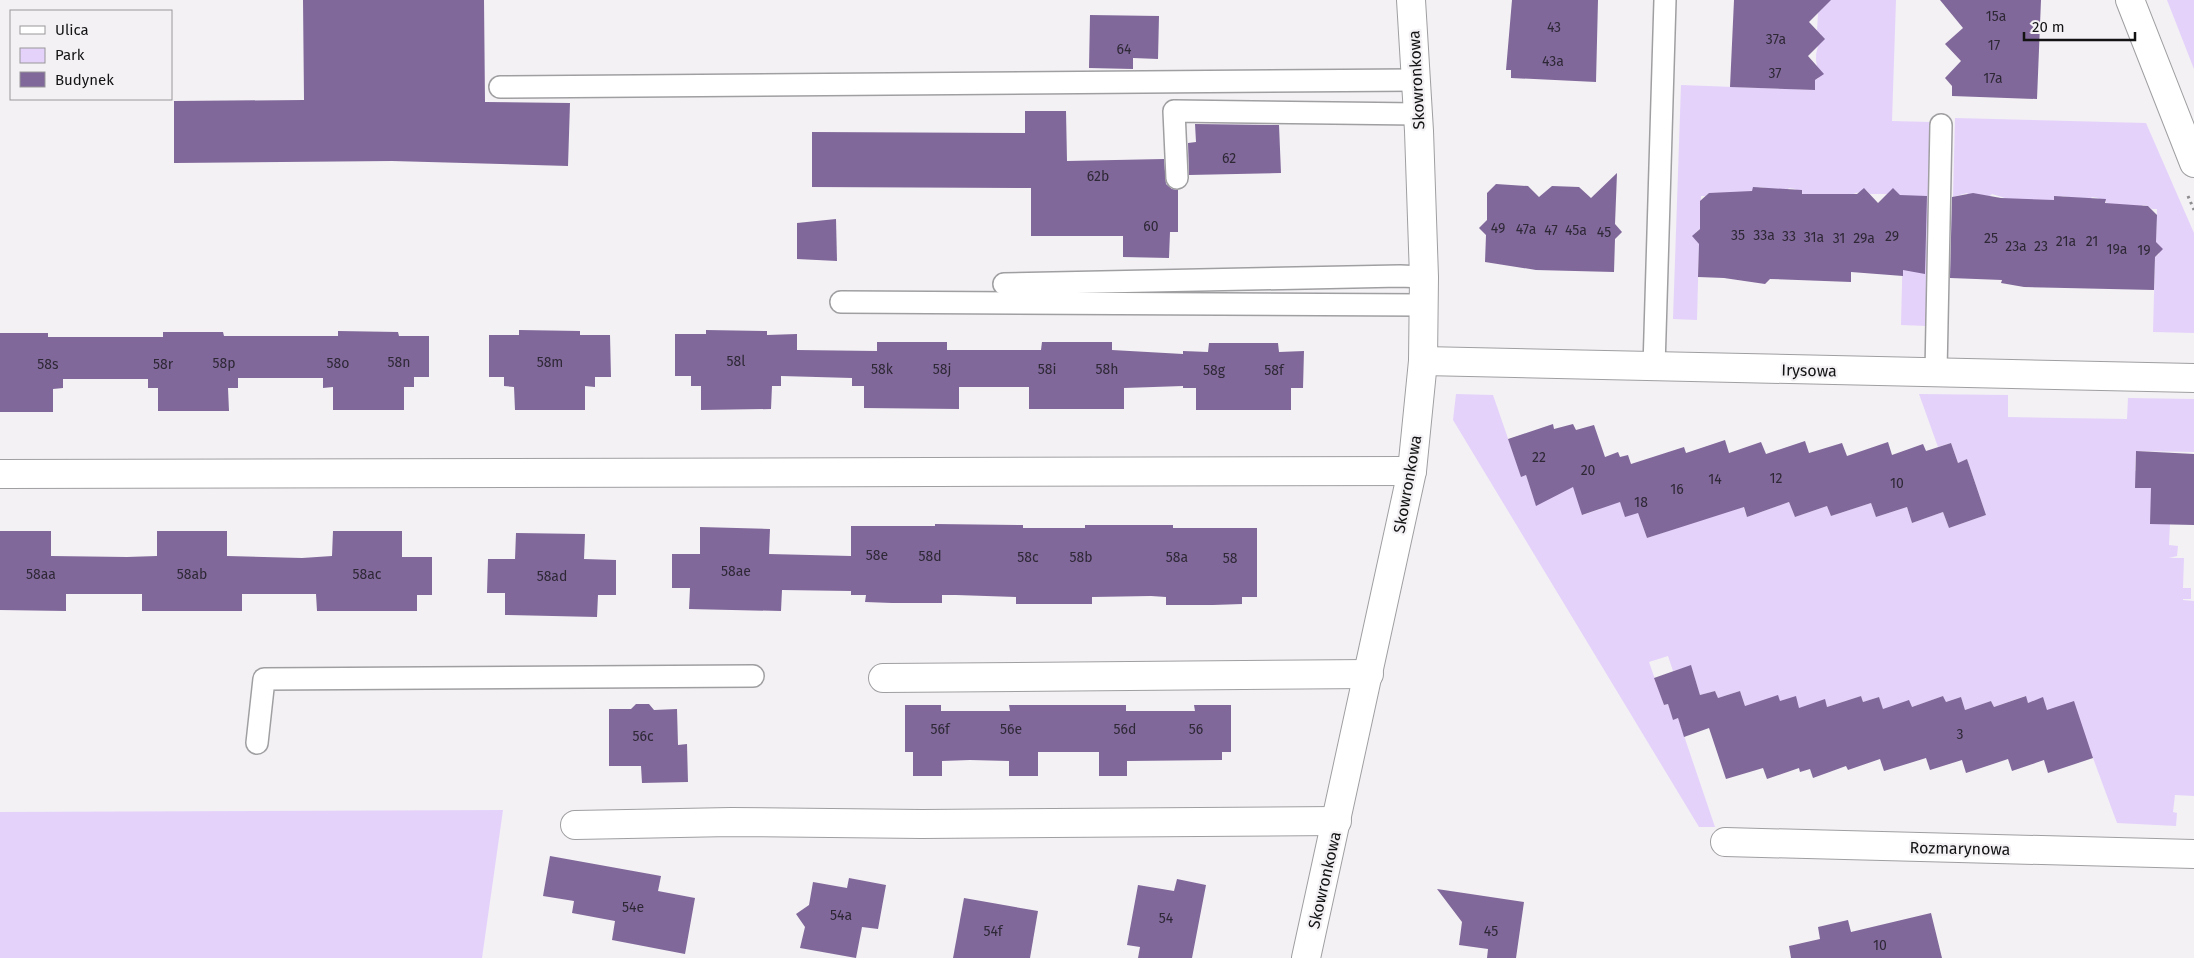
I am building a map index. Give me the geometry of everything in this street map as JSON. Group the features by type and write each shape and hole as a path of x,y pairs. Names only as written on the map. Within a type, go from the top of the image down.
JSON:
{"street":[{"name":"Skowronkowa","path":"1306,958 1412,471 1423,361 1424,277 1418,114 1411,0"},
{"path":"2130,0 2194,163"},
{"name":"Irysowa","path":"1423,361 2194,378"},
{"path":"0,474 1412,471"},
{"path":"883,678 1369,674"},
{"path":"575,825 731,822 922,824 1337,822"},
{"name":"Rozmarynowa","path":"1726,842 2194,854"}],"lane":[{"path":"1654,367 1665,0"},
{"path":"500,87 1415,80"},
{"path":"1177,178 1174,111 1418,114"},
{"path":"1936,372 1941,125"},
{"path":"1004,284 1424,277"},
{"path":"841,302 1424,305"},
{"path":"257,743 264,679 753,676"}],"green space":[{"path":"1821,0 1896,0 1892,121 1930,122 1927,326 1901,325 1903,243 1887,194 1870,194 1866,190 1853,194 1853,200 1803,199 1802,192 1795,189 1769,191 1766,188 1760,187 1756,191 1719,196 1715,193 1709,193 1706,196 1701,196 1700,229 1696,232 1696,240 1699,244 1697,320 1673,319 1681,85 1815,90 1815,80 1819,78 1816,58 1821,34 1817,31 1818,13 1822,9"},
{"path":"2167,0 2194,0 2194,69"},
{"path":"1955,118 2146,123 2194,233 2194,333 2153,332 2155,257 2159,254 2159,246 2156,243 2157,209 2143,205 2139,209 2106,208 2106,201 2092,197 2089,201 2072,200 2062,196 2054,206 2005,205 2005,198 1992,194 1988,198 1971,197 1967,193 1953,197"},
{"path":"1456,394 1493,395 1521,476 1526,475 1533,496 1540,503 1572,483 1583,515 1600,509 1605,497 1617,492 1638,513 1647,538 1743,506 1747,517 1789,502 1795,517 1827,506 1831,516 1871,503 1876,517 1907,507 1912,523 1943,512 1949,528 1986,515 1967,459 1958,463 1951,443 1938,447 1919,394 2008,395 2008,417 2127,419 2128,398 2194,399 2194,452 2136,451 2135,471 2143,472 2135,488 2151,488 2170,524 2169,545 2178,546 2177,556 2169,558 2184,558 2183,588 2191,588 2191,599 2183,600 2194,601 2194,796 2175,795 2173,812 2177,813 2176,826 2117,823 2093,758 2047,710 2043,698 2028,703 2025,696 1994,707 1991,701 1965,710 1961,697 1946,702 1943,696 1912,707 1883,709 1879,697 1863,702 1861,696 1827,707 1799,708 1780,701 1745,706 1740,691 1718,698 1715,691 1700,695 1691,666 1673,671 1668,656 1649,662 1664,705 1668,704 1673,719 1678,718 1715,827 1699,827 1453,420"},
{"path":"503,810 482,958 0,958 0,812"}],"building":[{"path":"303,0 484,0 485,102 570,103 568,166 392,161 174,163 174,101 304,100"},
{"path":"1512,0 1598,0 1596,82 1511,78 1511,70 1506,70"},
{"path":"1734,0 1831,0 1809,22 1825,39 1808,56 1824,74 1815,80 1815,90 1730,87"},
{"path":"1940,0 2041,0 2037,99 1952,96 1952,86 1945,78 1961,61 1945,44 1963,28"},
{"path":"1090,15 1159,16 1158,59 1133,58 1133,69 1089,68"},
{"path":"1025,111 1066,111 1067,161 1164,159 1166,184 1172,189 1178,190 1178,232 1170,232 1169,258 1123,257 1123,236 1031,236 1031,188 812,187 812,132 1025,133"},
{"path":"1195,124 1279,125 1281,173 1189,175 1188,143 1196,142"},
{"path":"1617,173 1615,224 1622,232 1615,239 1614,272 1536,270 1485,262 1486,235 1479,228 1487,220 1487,193 1496,184 1528,186 1539,197 1552,186 1579,187 1591,198"},
{"path":"1753,187 1802,190 1802,194 1857,194 1864,188 1878,203 1893,188 1900,195 1927,196 1925,274 1903,270 1903,276 1851,272 1851,282 1770,279 1765,284 1724,278 1698,277 1699,244 1692,236 1700,229 1700,201 1709,193 1752,191"},
{"path":"1973,193 2001,198 2054,200 2054,196 2106,199 2105,203 2148,206 2157,215 2156,242 2163,249 2155,257 2154,290 2024,287 2001,283 2002,280 1950,278 1952,197"},
{"path":"836,219 837,261 797,259 797,223"},
{"path":"519,330 580,331 580,335 610,335 611,377 595,377 595,387 585,386 585,410 515,410 514,387 504,386 504,377 489,377 489,335 519,335"},
{"path":"706,330 767,331 767,335 797,334 797,350 877,351 877,342 947,342 947,350 1041,350 1042,342 1112,342 1112,350 1183,354 1183,351 1208,352 1209,343 1278,343 1279,352 1304,351 1303,388 1291,388 1291,410 1196,410 1196,388 1183,388 1183,386 1124,388 1124,409 1029,409 1029,387 959,387 959,409 864,408 864,386 852,386 852,378 781,376 781,386 772,386 771,409 701,410 701,386 691,386 691,376 675,376 675,334 706,334"},
{"path":"338,331 398,332 399,336 429,336 429,377 414,377 414,387 404,387 404,410 333,410 333,387 323,388 323,378 238,378 238,388 228,388 229,411 158,411 158,388 148,388 148,379 63,379 63,388 53,389 53,412 0,412 0,333 48,333 48,337 163,337 163,332 223,332 224,336 338,336"},
{"path":"1553,424 1554,429 1573,424 1576,430 1594,425 1605,457 1618,452 1620,457 1628,455 1631,464 1684,447 1686,453 1725,440 1729,453 1761,442 1766,454 1805,441 1809,453 1842,443 1847,456 1888,442 1892,455 1923,444 1926,451 1951,443 1958,463 1967,459 1986,515 1949,528 1943,512 1912,523 1907,507 1876,517 1871,503 1831,516 1827,506 1795,517 1789,502 1747,517 1744,507 1647,538 1638,513 1625,517 1620,502 1582,515 1573,487 1536,506 1526,475 1521,477 1508,439"},
{"path":"2136,451 2194,454 2194,525 2150,524 2151,488 2135,488"},
{"path":"935,524 1023,525 1023,528 1085,528 1085,525 1173,525 1173,528 1257,528 1257,597 1242,597 1242,604 1213,605 1166,605 1166,597 1151,596 1092,597 1092,604 1016,604 1016,597 942,595 942,603 892,603 865,602 866,595 851,595 851,591 782,590 781,611 689,609 690,588 672,588 672,554 700,554 700,527 770,529 769,554 851,556 851,526 935,526"},
{"path":"0,531 51,531 51,556 157,556 157,531 227,531 227,556 302,558 332,556 333,531 402,531 402,557 432,557 432,595 417,595 417,611 317,611 316,594 242,594 242,611 142,611 142,594 66,594 66,611 0,610"},
{"path":"516,533 585,534 584,559 616,560 616,595 598,595 597,617 505,615 505,593 487,593 488,559 515,559"},
{"path":"1691,665 1700,695 1715,691 1718,698 1740,691 1745,706 1778,695 1780,701 1796,696 1799,708 1825,699 1827,707 1861,696 1863,702 1879,697 1883,709 1909,700 1912,707 1943,696 1946,702 1961,697 1965,710 1991,701 1994,707 2026,696 2028,703 2043,697 2047,710 2074,701 2093,758 2048,773 2044,760 2012,771 2008,759 1966,773 1962,760 1930,770 1926,758 1884,771 1880,759 1848,770 1846,766 1813,778 1810,769 1800,772 1799,768 1767,779 1763,768 1726,779 1709,728 1684,737 1678,718 1673,720 1668,704 1664,705 1654,678"},
{"path":"636,704 649,704 654,710 677,709 678,745 687,744 688,782 642,783 641,766 609,766 609,709 631,709"},
{"path":"905,705 941,705 941,711 1010,711 1009,705 1126,705 1126,711 1195,711 1194,705 1231,705 1231,752 1222,752 1222,760 1127,761 1127,776 1099,776 1099,752 1038,752 1038,776 1009,776 1009,761 970,760 942,761 942,776 913,776 913,752 905,752"},
{"path":"550,856 661,876 658,891 695,898 685,954 612,940 615,921 572,913 574,901 543,896"},
{"path":"849,878 886,885 878,929 862,927 856,958 800,948 805,927 796,914 809,905 813,882 847,888"},
{"path":"1177,879 1206,885 1192,958 1138,958 1140,947 1127,945 1138,885 1174,891"},
{"path":"1437,889 1524,902 1516,958 1487,958 1488,949 1459,945 1462,922"},
{"path":"964,898 1038,911 1030,958 953,958"},
{"path":"1931,913 1942,958 1791,958 1789,946 1820,939 1818,927 1848,920 1851,932"}]}
